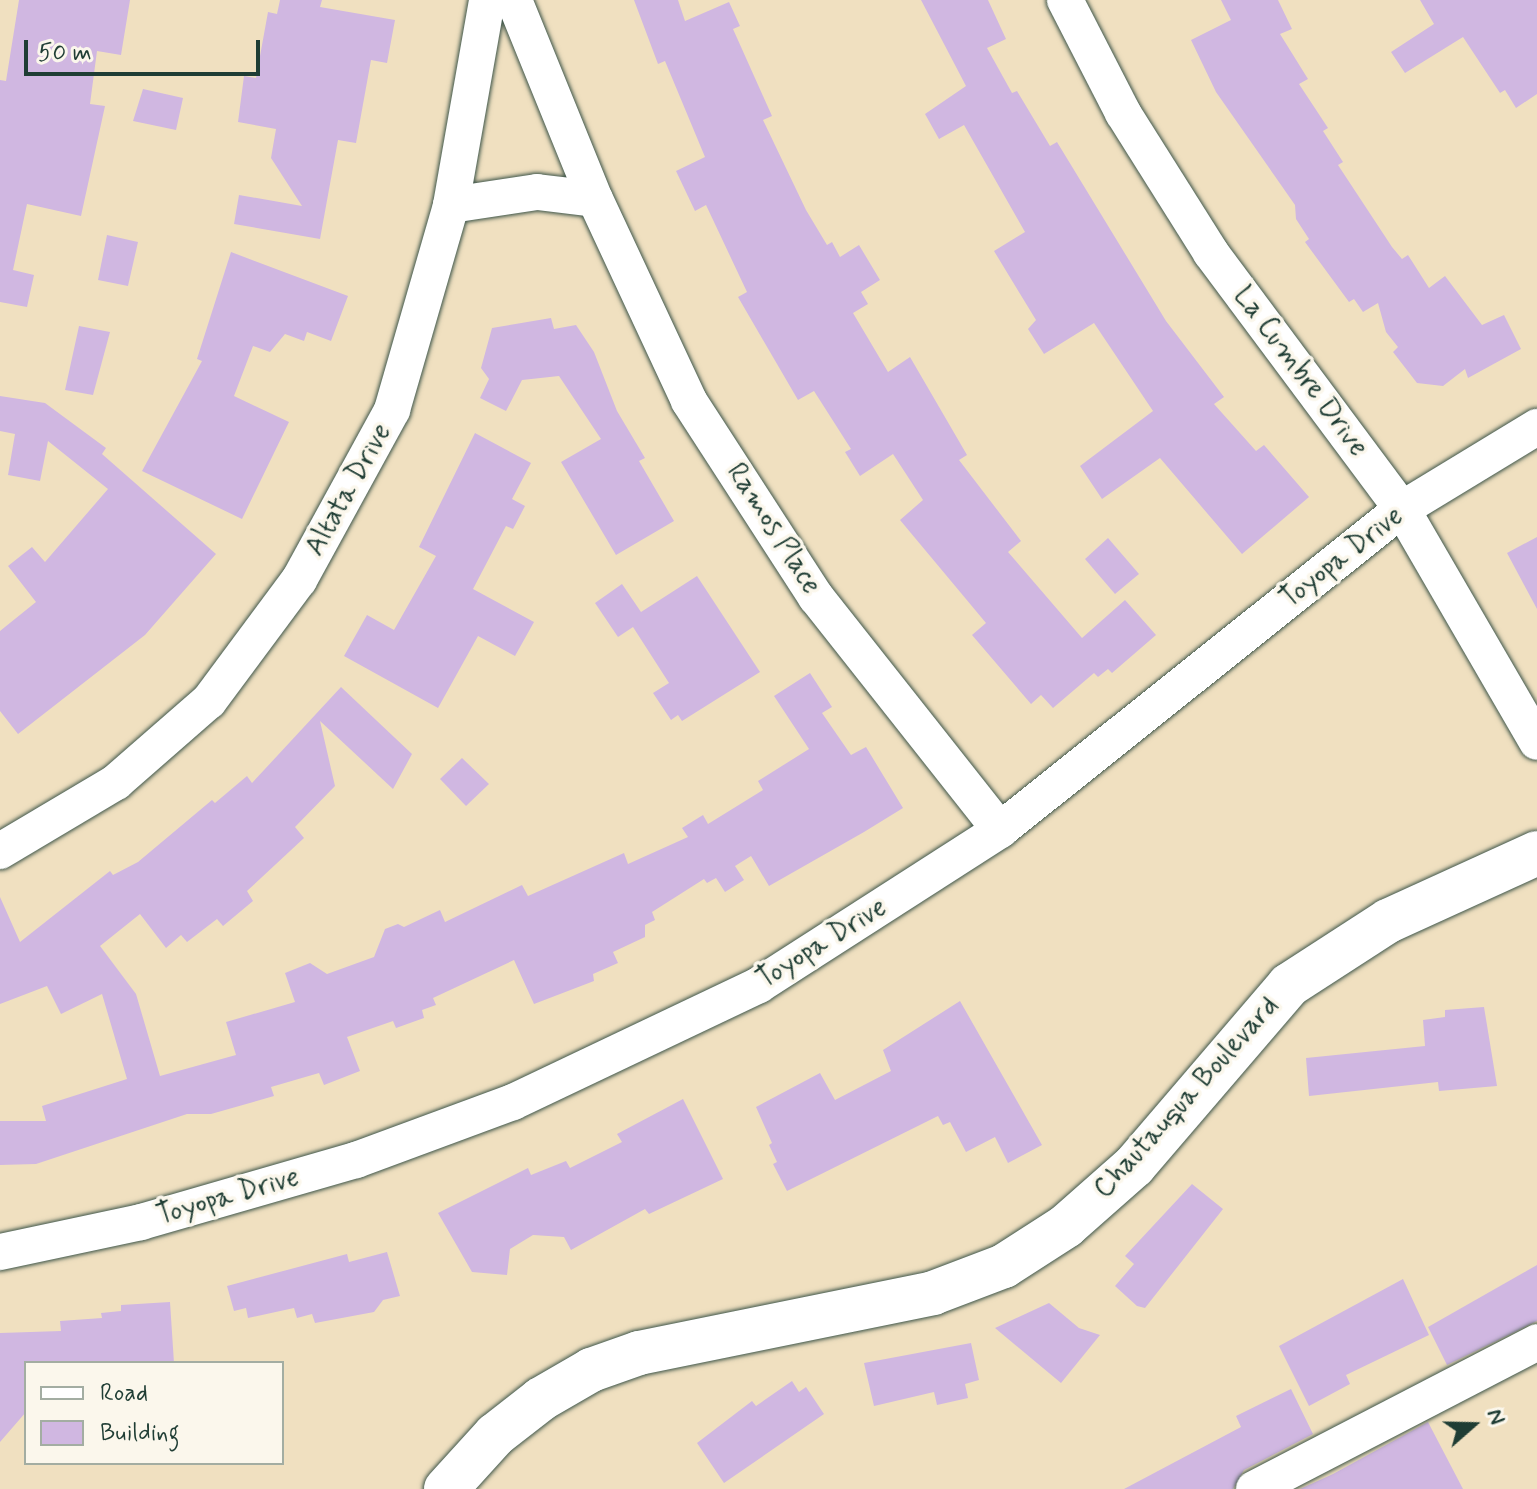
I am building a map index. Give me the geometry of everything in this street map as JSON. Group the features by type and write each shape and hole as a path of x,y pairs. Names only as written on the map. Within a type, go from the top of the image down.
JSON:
{"street":[{"name":"Altata Drive","path":"0,851 116,782 209,701 299,580 392,410 451,205 487,0"},
{"name":"Ramos Place","path":"514,0 595,199 689,401 816,597 1000,830"},
{"name":"La Cumbre Drive","path":"1065,0 1123,113 1211,253 1402,509 1537,742"},
{"path":"451,205 537,192 595,199"},
{"name":"Toyopa Drive","path":"0,1252 141,1222 325,1169 513,1102 759,985 1000,830 1402,509 1537,427"},
{"name":"Chautauqua Boulevard","path":"446,1489 495,1435 541,1399 591,1370 639,1353 933,1293 1004,1266 1066,1226 1134,1166 1289,985 1388,921 1537,853"},
{"path":"1254,1489 1537,1342"}],"building":[{"path":"19,0 130,0 121,55 97,51 90,104 105,106 81,216 27,204 13,270 34,275 27,307 0,302 0,80 6,81"},
{"path":"280,0 322,0 320,7 395,20 387,63 371,60 356,143 338,140 320,239 234,224 239,195 302,206 271,158 276,129 238,122 244,76 256,78 268,12 277,14"},
{"path":"634,0 678,0 685,21 729,2 740,26 733,29 772,116 763,120 806,210 827,245 832,242 840,257 859,245 880,280 861,292 868,304 853,313 888,372 910,357 967,455 959,460 1021,541 1008,552 1082,638 1125,600 1156,635 1112,673 1108,669 1098,677 1094,673 1053,708 1041,695 1031,704 972,635 986,623 900,520 923,500 893,454 860,476 845,452 851,449 814,391 798,400 738,297 747,292 706,205 695,211 676,171 705,157 665,61 658,64"},
{"path":"921,0 988,0 1006,39 987,48 1012,93 1017,91 1050,146 1057,142 1166,321 1224,397 1214,404 1256,451 1264,445 1309,497 1242,554 1160,458 1102,499 1080,466 1153,411 1094,323 1044,354 1028,329 1036,320 994,251 1025,232 964,125 939,139 925,114 966,86"},
{"path":"1221,0 1278,0 1292,29 1280,34 1308,79 1299,84 1328,128 1323,131 1343,162 1338,165 1392,247 1402,259 1408,255 1429,288 1445,276 1482,325 1504,315 1521,349 1468,378 1465,369 1443,386 1417,383 1393,352 1398,347 1386,332 1378,303 1363,312 1354,299 1349,302 1305,242 1309,239 1296,219 1295,205 1216,92 1191,40 1231,20"},
{"path":"1420,0 1537,0 1537,94 1516,108 1505,90 1500,93 1463,37 1405,73 1391,52 1434,24"},
{"path":"143,89 183,98 176,130 133,121"},
{"path":"107,235 138,242 128,286 98,280"},
{"path":"231,252 348,296 331,341 307,332 304,341 285,334 270,352 253,346 234,396 289,422 242,519 142,471 202,361 197,359"},
{"path":"551,318 554,329 576,325 594,352 617,411 645,458 639,461 674,521 616,555 561,462 601,439 559,376 522,380 506,411 480,398 489,379 481,368 492,328"},
{"path":"79,326 110,332 93,395 65,390"},
{"path":"0,396 45,403 106,448 102,454 216,554 145,635 18,734 0,711 0,631 36,602 8,566 32,547 45,562 108,489 48,441 40,481 8,475 15,434 0,431"},
{"path":"475,433 531,463 512,499 525,506 513,529 506,526 473,589 534,622 515,656 478,636 438,708 344,656 367,615 394,630 436,556 419,547"},
{"path":"1537,537 1537,609 1507,553"},
{"path":"1108,538 1139,574 1115,594 1085,559"},
{"path":"697,576 760,672 682,721 678,715 671,720 653,693 669,683 633,627 618,637 595,603 622,584 641,612"},
{"path":"810,673 832,707 822,713 851,755 866,747 903,808 769,886 751,856 735,866 744,880 725,892 716,878 707,883 704,879 652,912 655,920 645,925 645,937 613,952 618,963 593,974 594,981 534,1004 514,960 433,998 436,1005 422,1010 424,1018 396,1028 393,1021 347,1037 360,1071 324,1085 319,1073 271,1087 274,1096 211,1114 187,1114 36,1164 0,1165 0,1121 46,1121 42,1106 127,1079 102,994 61,1014 47,986 0,1004 0,897 20,942 110,871 113,875 138,862 212,800 215,803 247,776 252,783 341,687 412,754 393,789 320,721 335,786 295,827 304,838 247,891 253,901 223,926 217,919 187,942 181,935 166,948 140,914 100,946 136,994 160,1076 236,1055 226,1022 295,1002 285,973 310,963 327,974 374,957 385,929 398,924 404,927 440,910 445,922 522,885 528,896 624,853 628,864 688,837 682,828 703,815 708,824 763,790 758,781 809,749 774,696"},
{"path":"462,758 489,784 466,806 440,779"},
{"path":"960,1001 1042,1145 1008,1163 995,1137 966,1152 950,1122 943,1125 938,1116 787,1191 773,1164 777,1162 769,1145 772,1143 756,1107 820,1073 835,1100 891,1071 883,1050"},
{"path":"1484,1007 1497,1086 1439,1091 1438,1082 1309,1096 1306,1058 1425,1046 1423,1020 1445,1017 1445,1010"},
{"path":"683,1099 723,1179 649,1214 645,1209 571,1250 564,1237 533,1235 510,1249 507,1275 472,1272 438,1213 528,1168 531,1175 566,1161 570,1168 622,1142 617,1134"},
{"path":"1192,1184 1223,1209 1145,1308 1137,1306 1115,1286 1134,1264 1125,1256"},
{"path":"387,1252 400,1296 383,1300 374,1312 315,1323 312,1314 297,1318 294,1308 248,1318 246,1308 234,1311 227,1286 347,1254 349,1262"},
{"path":"1537,1265 1537,1321 1447,1365 1428,1327"},
{"path":"1403,1279 1429,1335 1346,1375 1350,1384 1309,1406 1279,1346"},
{"path":"170,1302 174,1361 24,1361 24,1414 0,1442 0,1333 61,1331 60,1321 102,1318 101,1313 121,1311 121,1305"},
{"path":"1049,1303 1079,1328 1100,1335 1061,1383 995,1328"},
{"path":"971,1343 979,1380 965,1384 968,1398 937,1405 934,1392 874,1406 864,1363"},
{"path":"792,1381 799,1392 806,1387 824,1414 724,1483 697,1443 752,1401 756,1406"},
{"path":"1291,1389 1313,1434 1244,1470 1233,1489 1124,1489 1241,1427 1236,1416"},
{"path":"1428,1422 1463,1489 1300,1489 1333,1474"}]}
